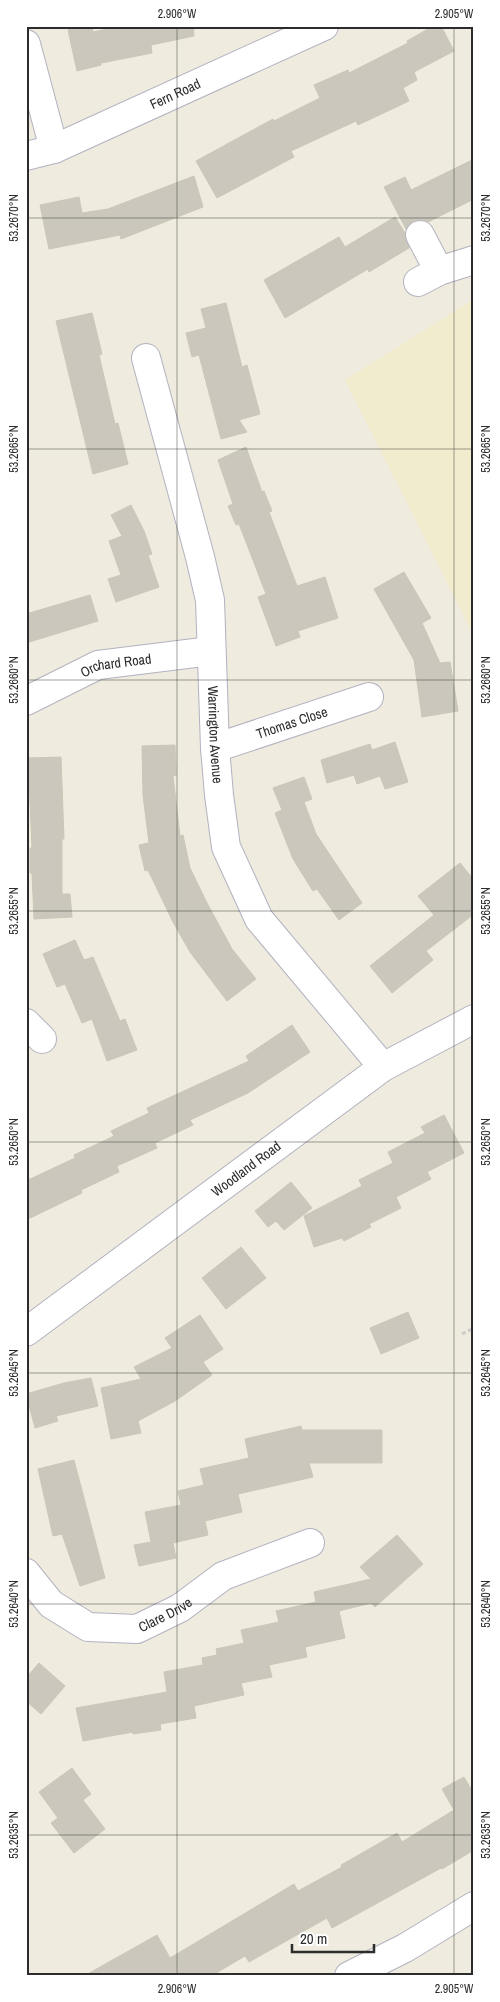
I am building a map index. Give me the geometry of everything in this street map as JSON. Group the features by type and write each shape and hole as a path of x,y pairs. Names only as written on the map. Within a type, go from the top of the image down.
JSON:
{"street":[{"name":"Fern Road","path":"26,156 54,149 324,26"},
{"path":"26,44 54,149"},
{"path":"420,235 428,277 474,260"},
{"name":"Warrington Avenue","path":"146,358 210,600 215,748 226,848 259,919 383,1067"},
{"name":"Orchard Road","path":"26,701 98,665 211,651"},
{"name":"Thomas Close","path":"215,748 369,697"},
{"name":"Woodland Road","path":"26,1332 383,1067 474,1019"},
{"name":"Clare Drive","path":"26,1573 50,1604 88,1627 137,1629 180,1608 223,1576 310,1543"},
{"path":"349,1976 405,1948 474,1906"}],"path":[{"path":"462,1334 474,1328"}],"shaded area":[{"path":"474,299 474,636 345,380"}],"building":[{"path":"92,26 93,32 122,26 193,26 194,36 151,45 152,53 101,63 101,65 77,71 68,30"},
{"path":"433,26 441,26 454,51 414,72 417,80 403,88 409,101 358,125 356,121 291,151 294,157 217,198 196,161 273,119 274,121 320,98 314,85 348,70 349,73 408,43 407,41"},
{"path":"474,159 474,199 428,222 421,219 413,221 406,229 384,187 405,177 411,190"},
{"path":"194,176 203,207 121,239 120,235 49,249 40,205 79,197 82,213 108,209"},
{"path":"395,217 405,233 409,248 369,272 368,269 285,318 264,280 339,237 345,247"},
{"path":"226,303 242,367 247,365 260,414 239,420 247,432 221,439 199,355 192,357 186,333 206,328 201,309"},
{"path":"92,313 102,354 99,355 115,424 118,423 128,464 93,474 56,321"},
{"path":"246,447 262,492 264,491 272,511 269,512 297,586 325,577 338,618 298,631 300,637 276,646 258,597 266,594 239,524 236,525 228,506 233,504 218,460"},
{"path":"131,505 144,531 152,554 148,555 159,587 116,602 108,579 121,575 109,541 122,536 111,515"},
{"path":"404,572 431,618 422,623 440,663 450,662 458,711 422,717 414,660 374,589"},
{"path":"90,595 98,621 26,643 26,614"},
{"path":"395,742 408,782 385,789 380,776 357,784 354,775 327,783 321,760 370,744 372,750"},
{"path":"175,745 176,775 173,776 180,836 183,835 190,868 232,949 256,979 227,1001 190,952 173,922 148,870 145,871 139,845 149,843 143,795 142,746"},
{"path":"61,757 64,839 62,839 62,894 70,894 72,917 34,919 32,873 30,873 30,848 32,848 29,780 27,780 26,758"},
{"path":"304,777 312,799 304,802 316,834 362,903 339,920 317,889 313,891 293,859 275,813 282,810 273,788"},
{"path":"460,863 474,880 474,914 426,951 433,960 392,993 370,966 434,915 418,896"},
{"path":"75,940 84,960 93,957 120,1021 125,1019 137,1050 107,1061 92,1019 82,1023 65,984 57,987 43,954"},
{"path":"292,1025 310,1052 248,1093 190,1120 193,1125 155,1143 157,1148 117,1166 119,1172 81,1190 82,1193 26,1220 26,1181 75,1158 74,1155 114,1136 111,1131 149,1113 147,1108 249,1061 246,1056"},
{"path":"444,1115 464,1153 427,1172 431,1179 396,1197 401,1208 369,1224 371,1227 344,1241 342,1238 314,1247 304,1216 362,1186 359,1180 393,1163 388,1152 425,1133 421,1127"},
{"path":"291,1182 312,1208 284,1230 276,1221 268,1227 255,1211"},
{"path":"241,1247 266,1278 226,1309 202,1278"},
{"path":"408,1312 419,1338 381,1354 370,1328"},
{"path":"200,1315 223,1349 203,1362 212,1375 175,1401 138,1421 141,1433 111,1439 101,1388 141,1379 134,1367 172,1348 165,1338"},
{"path":"91,1378 98,1406 56,1416 58,1421 35,1428 26,1394 64,1383"},
{"path":"301,1426 302,1430 382,1430 382,1463 309,1463 313,1477 238,1494 242,1512 205,1521 208,1535 173,1543 176,1558 139,1566 134,1545 151,1542 145,1512 181,1505 178,1491 204,1485 200,1469 249,1458 245,1439"},
{"path":"74,1460 105,1578 80,1586 62,1534 53,1536 38,1469"},
{"path":"397,1535 423,1564 375,1607 371,1603 339,1611 345,1638 305,1647 307,1657 269,1665 272,1677 241,1683 244,1695 194,1706 196,1718 160,1724 161,1730 133,1734 133,1732 83,1741 76,1708 167,1692 164,1672 203,1665 202,1658 217,1655 216,1649 244,1643 241,1630 279,1622 276,1611 316,1602 314,1592 371,1579 360,1567"},
{"path":"39,1663 65,1686 41,1714 26,1701 26,1678"},
{"path":"72,1768 91,1794 83,1800 105,1829 74,1853 51,1823 58,1818 39,1792"},
{"path":"464,1777 474,1794 474,1850 332,1928 327,1918 249,1962 245,1956 211,1976 84,1976 157,1935 170,1958 294,1884 298,1891 342,1867 341,1865 397,1833 402,1842 454,1810 442,1789"}]}
